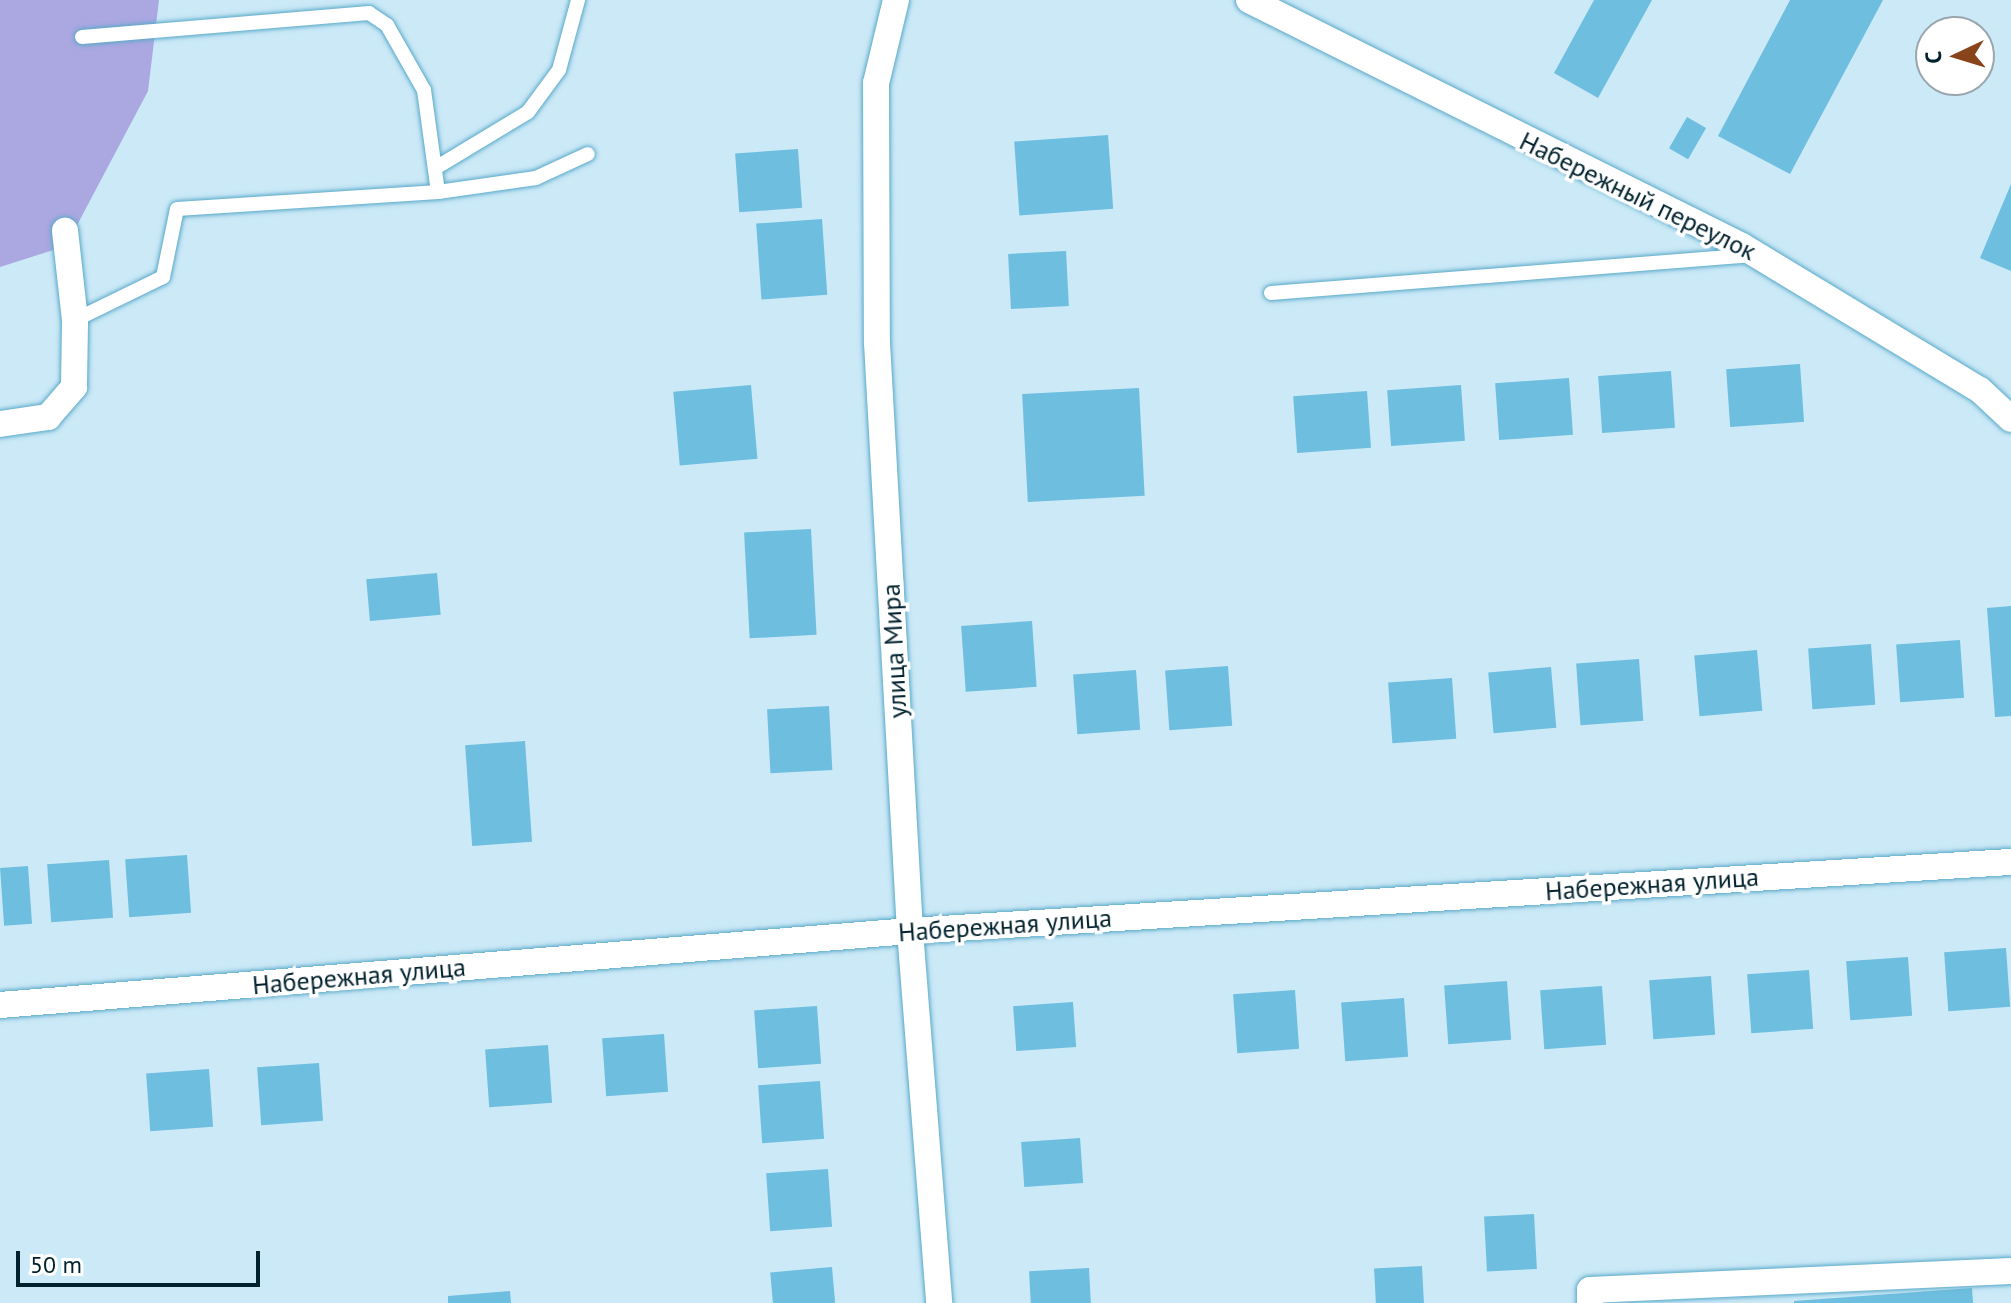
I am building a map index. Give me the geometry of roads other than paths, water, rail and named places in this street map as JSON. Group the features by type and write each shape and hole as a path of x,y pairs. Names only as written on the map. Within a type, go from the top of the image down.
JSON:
{"street":[{"name":"улица Мира","path":"896,0 876,83 877,343 910,931 939,1303"},
{"name":"Набережный переулок","path":"1249,0 1758,255 1980,390 2011,419"},
{"path":"0,424 48,417 74,387 75,320 65,231"},
{"name":"Набережная улица","path":"0,1005 910,931 2011,862"},
{"path":"1590,1303 1590,1290 2011,1271"}],"lane":[{"path":"437,167 528,112 559,70 578,0"},
{"path":"82,37 370,6 387,25 424,90 437,167 438,192"},
{"path":"75,320 163,277 177,209 438,192 536,178 588,154"},
{"path":"1271,293 1758,255"}]}
